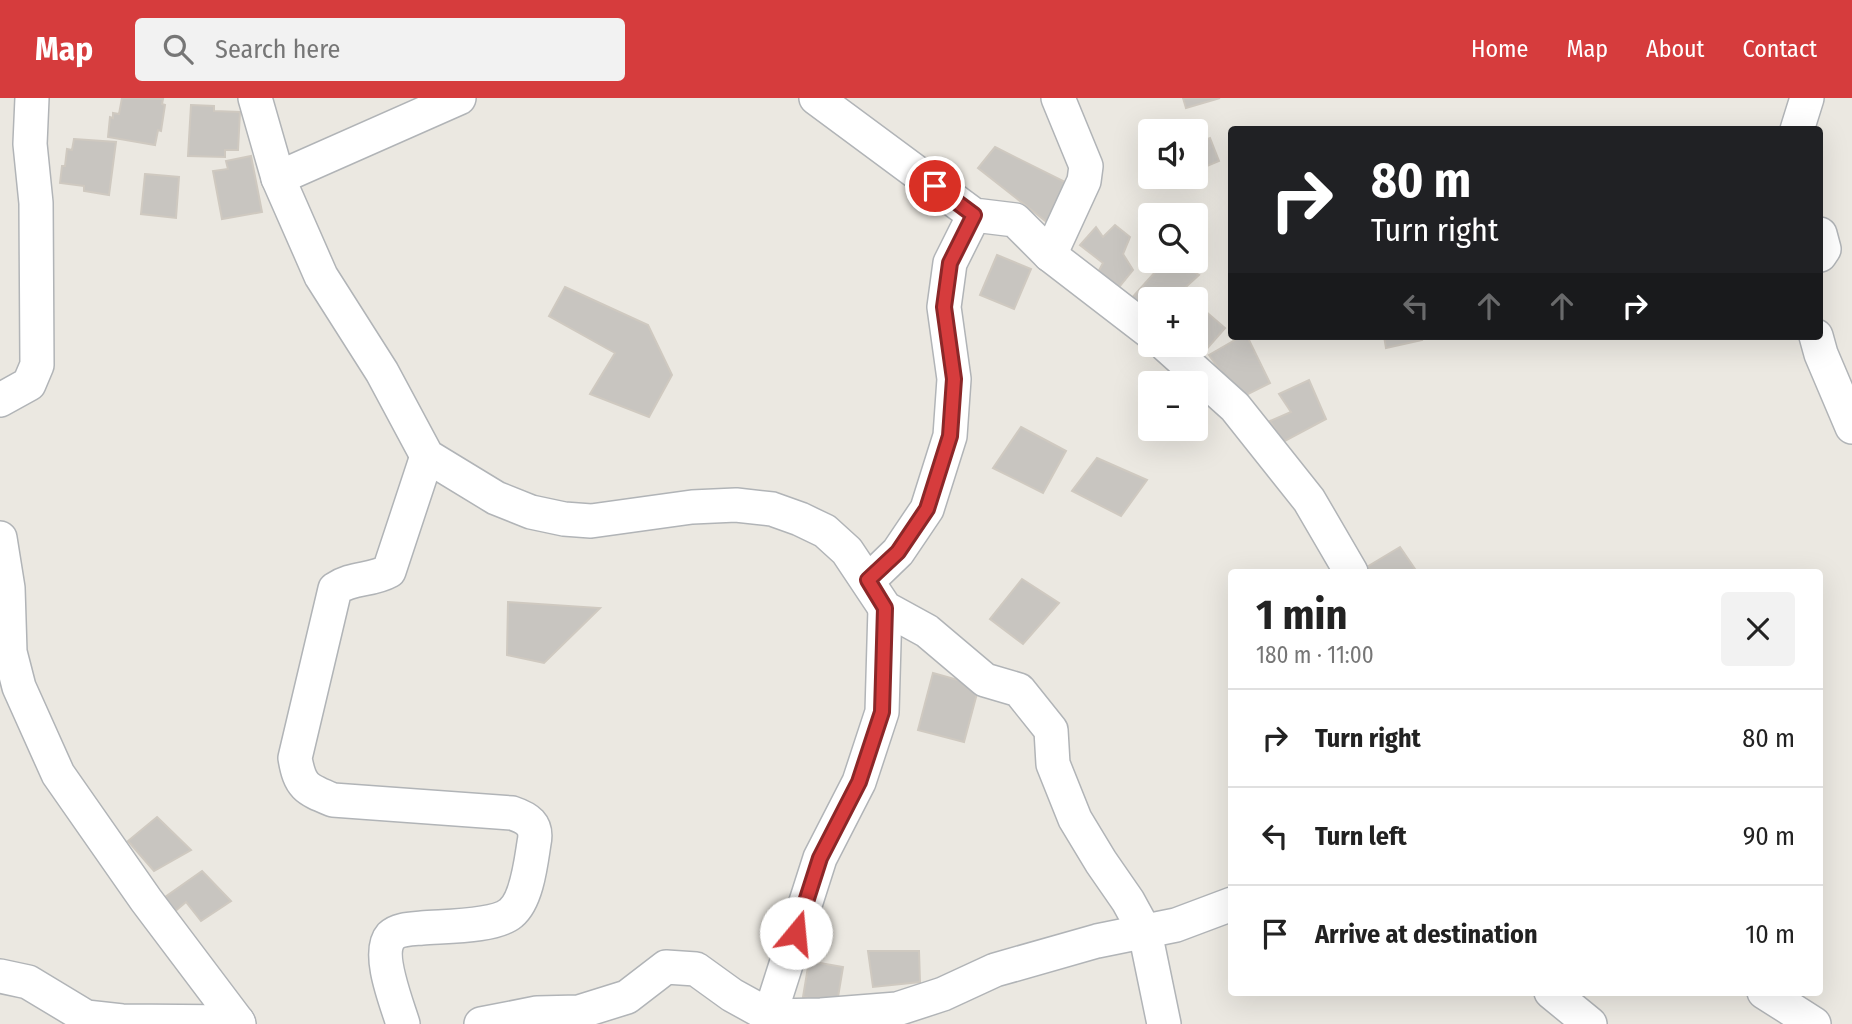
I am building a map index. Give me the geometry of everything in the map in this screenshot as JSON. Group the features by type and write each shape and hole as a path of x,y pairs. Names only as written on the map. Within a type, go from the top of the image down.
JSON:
{"street":[{"path":"0,400 29,384 37,365 36,203 30,144 32,98"},
{"path":"255,98 278,178 321,276 382,372 427,456 496,498 531,512 564,519 591,521 692,507 736,505 772,509 825,531 847,551 877,594 927,631 985,680 1019,690 1051,730 1053,764 1075,819 1145,932 1164,1024"},
{"path":"278,178 459,98"},
{"path":"816,98 974,215 1015,220 1050,255 1138,323"},
{"path":"1050,255 1084,181 1086,166 1058,98"},
{"path":"1798,126 1807,98"},
{"path":"769,1020 820,858 859,782 882,712 877,594 898,552 927,509 950,436 954,379 944,307 950,263 974,215"},
{"path":"1817,340 1852,427"},
{"path":"1179,357 1235,407 1310,500 1349,569"},
{"path":"403,1024 385,959 386,944 393,934 408,929 495,920 510,914 519,903 527,882 535,838 534,827 526,818 512,813 332,800 307,789 298,777 295,758 335,589 346,582 375,579 388,571 427,456"},
{"path":"0,538 8,588 10,652 19,687 58,774 146,900 239,1023"},
{"path":"481,1024 537,1013 579,1012 627,997 666,967 696,969 769,1020 897,1009 943,995 995,970 1097,942 1176,925 1228,906"},
{"path":"0,976 29,982 86,1017 122,1021 239,1023"},
{"path":"1556,996 1590,1024"},
{"path":"1770,996 1814,1024"}],"building":[{"path":"122,98 163,99 162,104 165,105 161,131 158,130 155,145 108,137 110,117 113,118 113,113 119,114"},
{"path":"1183,98 1220,98 1186,108"},
{"path":"191,105 214,106 214,111 240,112 238,150 225,150 225,157 188,156"},
{"path":"1210,138 1219,161 1208,166"},
{"path":"74,139 116,142 109,195 84,191 84,186 60,183 67,149 72,150"},
{"path":"995,147 1073,186 1053,227 978,168"},
{"path":"251,156 262,212 222,219 213,171 228,169 226,161"},
{"path":"145,174 179,177 176,218 141,214"},
{"path":"1115,225 1130,237 1123,254 1133,270 1115,292 1096,276 1103,263 1080,245 1096,227 1103,237"},
{"path":"997,255 1031,269 1014,309 980,295"},
{"path":"1154,273 1199,275 1186,287 1142,287"},
{"path":"565,287 648,325 672,375 649,417 590,394 615,353 549,316"},
{"path":"1138,291 1138,308 1129,301"},
{"path":"1208,313 1225,328 1208,347"},
{"path":"1235,340 1249,340 1270,383 1240,398 1209,355"},
{"path":"1385,340 1422,340 1386,348"},
{"path":"1309,380 1326,419 1283,442 1270,421 1291,412 1279,394"},
{"path":"1021,427 1066,451 1043,493 993,468"},
{"path":"1097,458 1147,480 1121,516 1072,491"},
{"path":"1400,547 1415,569 1368,569 1367,567"},
{"path":"1022,579 1059,603 1023,644 990,619"},
{"path":"508,602 600,608 544,663 507,655"},
{"path":"933,673 979,686 964,742 918,730"},
{"path":"157,817 191,850 154,871 128,841"},
{"path":"202,871 231,901 201,921 186,902 167,918 161,900"},
{"path":"868,951 919,951 920,982 873,987"},
{"path":"809,961 843,967 837,1003 803,997"}],"route":[{"path":"796,933 820,858 859,782 882,712 885,608 868,580 898,552 927,509 950,436 954,379 944,307 950,263 974,215 935,186"}]}
